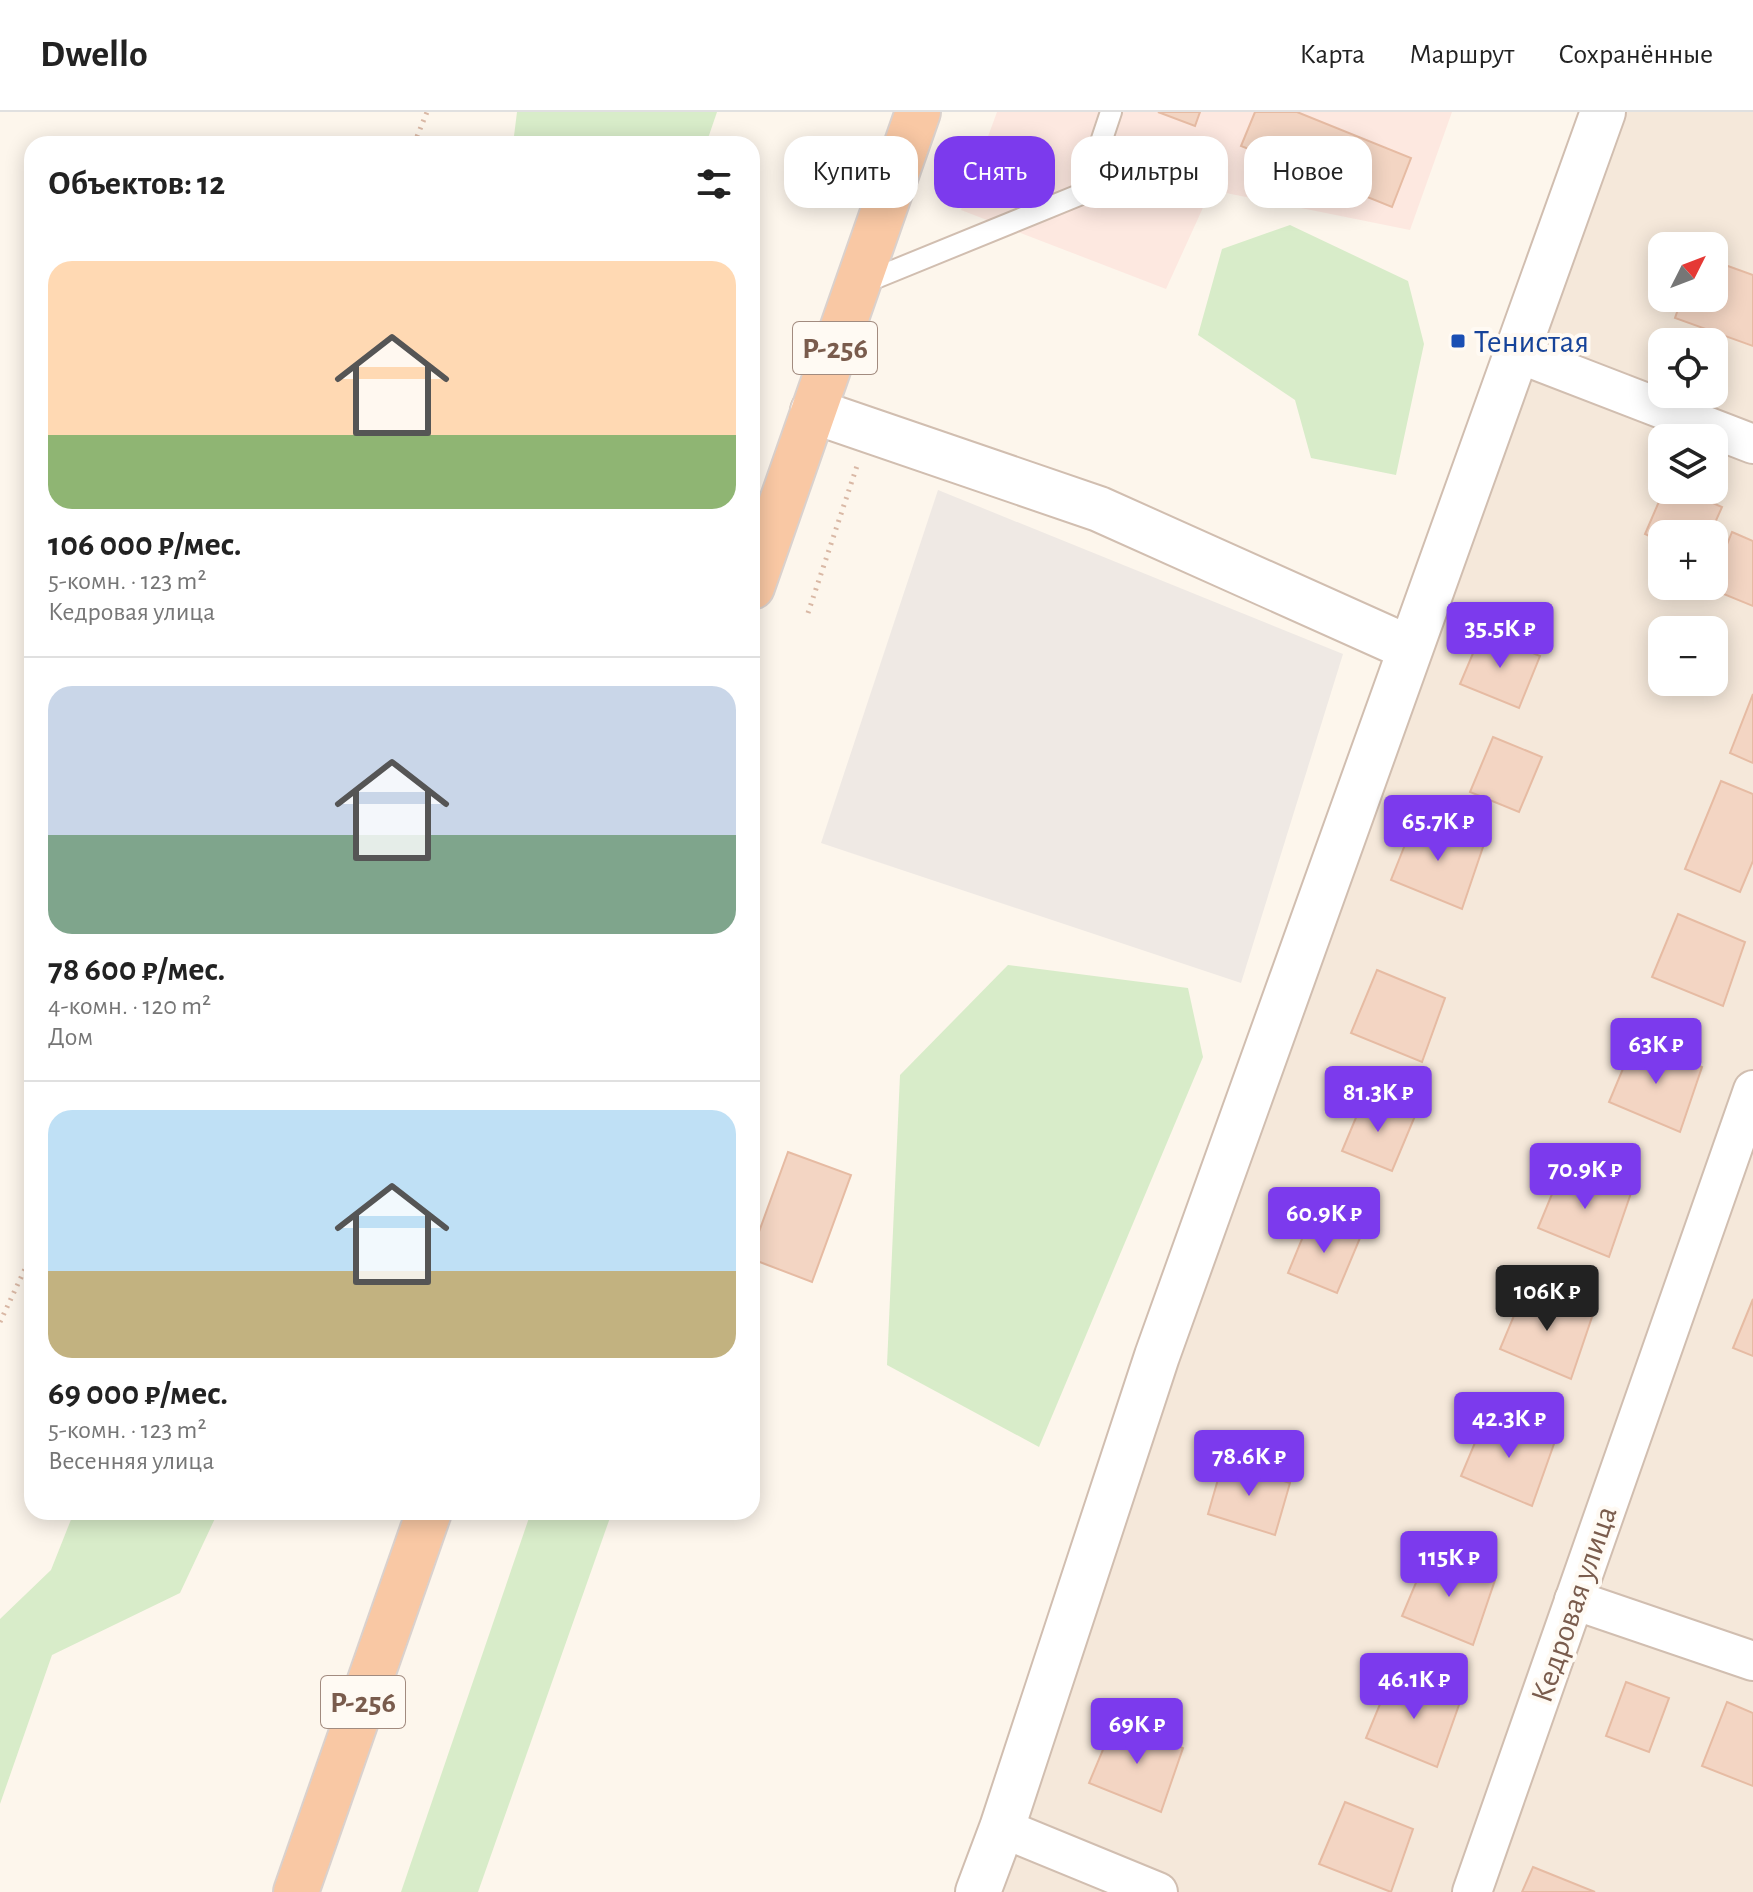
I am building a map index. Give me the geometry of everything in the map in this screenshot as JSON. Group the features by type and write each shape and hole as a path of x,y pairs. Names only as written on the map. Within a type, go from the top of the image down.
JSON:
{"highway":[{"name":"Р-256","path":"760,564 918,112"},
{"name":"Р-256","path":"296,1892 426,1520"}],"street":[{"path":"978,1892 1002,1828 1157,1356 1603,112"},
{"path":"1517,353 1753,444"},
{"path":"813,411 1099,509 1409,648"},
{"name":"Кедровая улица","path":"1472,1892 1753,1090"},
{"path":"1574,1600 1753,1661"},
{"path":"1002,1828 1158,1892"}],"lane":[{"path":"857,286 1084,193 1111,112"}],"path":[{"path":"417,136 427,112"},
{"path":"808,613 870,430"},
{"path":"0,1322 24,1271"}],"shaded area":[{"path":"997,112 1452,112 1410,230 1301,208 1372,208 1372,136 1244,136 1244,197 1228,193 1228,136 1071,136 1071,208 1203,208 1166,289 961,210 1055,208 1055,136 988,136"},
{"path":"1607,112 1753,112 1753,1892 959,1892"},
{"path":"938,490 1343,654 1241,983 821,843"}],"green space":[{"path":"517,112 717,112 709,136 514,136"},
{"path":"1290,225 1408,281 1424,344 1396,475 1311,458 1295,400 1198,335 1222,249"},
{"path":"1008,965 1188,988 1203,1057 1039,1447 887,1365 900,1075"},
{"path":"71,1520 214,1520 180,1593 52,1655 0,1804 0,1619 51,1570"},
{"path":"528,1520 609,1520 478,1892 401,1892"}],"building":[{"path":"1158,112 1200,112 1195,126"},
{"path":"1255,112 1297,112 1356,136 1245,136"},
{"path":"1372,142 1411,158 1392,207 1372,199"},
{"path":"1728,266 1753,275 1753,346 1728,337 1728,328 1703,328 1675,318 1677,312 1728,312"},
{"path":"1658,504 1715,504 1722,507 1716,520 1651,520"},
{"path":"1732,532 1753,541 1753,606 1728,596 1728,542"},
{"path":"1482,632 1540,656 1519,708 1460,684"},
{"path":"1753,694 1753,763 1730,753"},
{"path":"1493,737 1542,757 1519,812 1470,792"},
{"path":"1721,781 1753,794 1753,861 1740,892 1685,869"},
{"path":"1416,817 1484,844 1462,909 1391,880"},
{"path":"1678,914 1745,942 1723,1006 1652,977"},
{"path":"1377,970 1445,998 1422,1062 1351,1033"},
{"path":"1635,1040 1702,1067 1680,1132 1609,1102"},
{"path":"1365,1096 1415,1116 1392,1171 1342,1151"},
{"path":"788,1152 851,1175 812,1282 760,1262 760,1229"},
{"path":"1564,1165 1631,1193 1609,1257 1538,1228"},
{"path":"1311,1217 1360,1238 1337,1293 1288,1273"},
{"path":"1526,1287 1593,1314 1571,1379 1500,1349"},
{"path":"1753,1299 1753,1356 1733,1348"},
{"path":"1487,1414 1555,1441 1532,1506 1461,1476"},
{"path":"1223,1462 1290,1483 1275,1535 1208,1514"},
{"path":"1428,1554 1495,1580 1473,1645 1402,1616"},
{"path":"1392,1675 1460,1702 1437,1767 1366,1738"},
{"path":"1626,1682 1669,1698 1649,1752 1606,1736"},
{"path":"1727,1702 1753,1713 1753,1786 1702,1766"},
{"path":"1115,1721 1183,1748 1161,1812 1089,1783"},
{"path":"1345,1802 1413,1829 1391,1892 1319,1864"},
{"path":"1533,1867 1595,1892 1522,1892"}],"place":[{"name":"Тенистая","path":"1458,341"}]}
